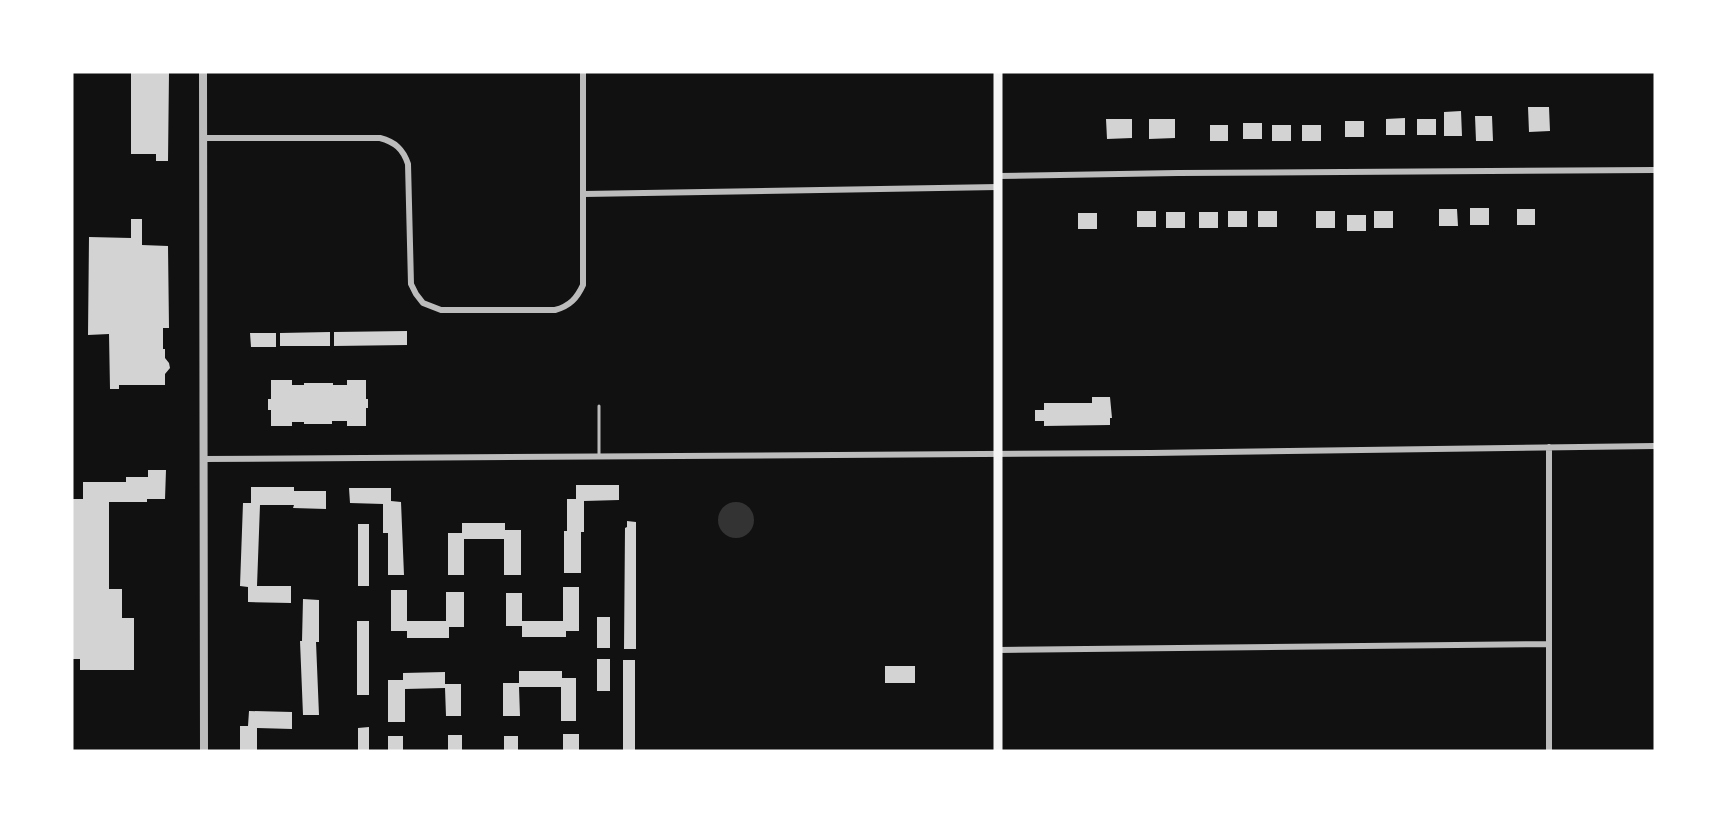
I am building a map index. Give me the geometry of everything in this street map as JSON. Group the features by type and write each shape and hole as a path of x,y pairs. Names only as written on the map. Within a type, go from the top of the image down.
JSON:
{"main road":[{"path":"998,72 998,751"}],"street":[{"path":"203,72 204,751"},
{"path":"203,138 380,138 390,141 405,154 408,164 411,284 423,303 441,310 555,309 572,302 579,295 583,285 584,72"},
{"path":"998,176 1655,170"},
{"path":"584,194 998,187"},
{"path":"203,459 1655,446"},
{"path":"1549,447 1549,751"},
{"path":"998,650 1549,644"}],"lane":[{"path":"599,406 599,456"}],"shaded area":[{"path":"736,502 749,507 754,520 749,533 736,538 723,533 718,520 723,507"}],"building":[{"path":"131,72 169,72 168,161 156,161 156,154 131,154"},
{"path":"1528,107 1549,107 1550,131 1529,132"},
{"path":"1461,111 1462,136 1444,136 1444,112"},
{"path":"1475,116 1492,116 1493,141 1476,141"},
{"path":"1405,118 1405,135 1386,135 1386,119"},
{"path":"1106,119 1132,119 1132,138 1107,139"},
{"path":"1149,119 1175,119 1175,138 1149,139"},
{"path":"1417,119 1436,119 1436,135 1417,135"},
{"path":"1345,121 1364,121 1364,137 1345,137"},
{"path":"1243,123 1262,123 1262,139 1243,139"},
{"path":"1210,125 1228,125 1228,141 1210,141"},
{"path":"1272,125 1291,125 1291,141 1272,141"},
{"path":"1302,125 1321,125 1321,141 1302,141"},
{"path":"1470,208 1489,208 1489,225 1470,225"},
{"path":"1439,209 1457,209 1458,226 1439,226"},
{"path":"1517,209 1535,209 1535,225 1517,225"},
{"path":"1137,211 1156,211 1156,227 1137,227"},
{"path":"1228,211 1247,211 1247,227 1228,227"},
{"path":"1258,211 1277,211 1277,227 1258,227"},
{"path":"1316,211 1335,211 1335,228 1316,228"},
{"path":"1374,211 1393,211 1393,228 1374,228"},
{"path":"1166,212 1185,212 1185,228 1166,228"},
{"path":"1199,212 1218,212 1218,228 1199,228"},
{"path":"1078,213 1097,213 1097,229 1078,229"},
{"path":"1347,215 1366,215 1366,231 1347,231"},
{"path":"131,219 142,219 142,245 168,246 169,328 163,328 163,349 165,349 165,358 170,368 165,374 165,385 119,385 119,389 110,389 109,334 88,335 89,237 131,238"},
{"path":"407,331 407,345 334,346 334,332"},
{"path":"330,332 330,346 280,346 280,333"},
{"path":"250,333 276,333 276,347 251,347"},
{"path":"271,380 292,380 292,385 333,383 333,385 347,385 347,380 366,380 368,408 366,408 366,426 347,426 347,421 332,421 332,424 292,422 292,426 271,426 268,399 271,399"},
{"path":"1092,397 1110,397 1112,418 1110,418 1110,425 1044,426 1044,421 1035,421 1035,410 1044,410 1044,403 1092,403"},
{"path":"148,470 166,470 165,499 147,499 147,502 109,502 109,589 122,589 122,618 134,618 134,670 80,670 80,659 72,659 72,499 83,499 83,482 126,482 126,477 148,477"},
{"path":"576,485 619,485 619,500 584,501 581,573 564,573 567,499 576,499"},
{"path":"251,487 294,487 294,491 326,491 326,509 293,508 294,505 260,505 257,586 291,586 291,603 248,602 248,587 240,586 243,503 251,503"},
{"path":"349,488 391,488 391,501 401,502 404,575 388,575 388,533 383,533 383,504 350,503"},
{"path":"627,521 636,522 636,649 624,649 625,528"},
{"path":"462,523 505,523 505,530 521,530 521,575 504,575 504,539 464,539 464,575 448,575 448,533 462,533"},
{"path":"358,524 369,524 369,586 358,586"},
{"path":"563,587 579,587 579,631 566,631 566,637 522,637 522,626 506,626 506,593 522,593 522,621 563,621"},
{"path":"391,590 407,590 407,621 446,621 446,592 464,592 464,627 449,627 449,638 407,638 407,631 391,631"},
{"path":"303,599 319,600 319,642 316,642 319,715 303,715 300,641 302,641"},
{"path":"597,617 610,617 610,648 597,648"},
{"path":"357,621 369,621 369,695 357,695"},
{"path":"597,659 610,659 610,691 597,691"},
{"path":"623,660 635,660 635,751 623,751"},
{"path":"885,666 915,666 915,683 885,683"},
{"path":"519,671 562,671 562,678 576,678 576,721 561,721 561,687 519,687 520,716 503,716 503,683 519,683"},
{"path":"445,672 445,684 461,684 461,716 446,716 445,688 405,689 405,722 388,722 388,680 403,680 403,673"},
{"path":"249,711 292,712 292,729 257,728 257,751 240,751 240,726 248,726"},
{"path":"369,727 369,751 358,751 358,728"},
{"path":"563,734 579,734 579,751 563,751"},
{"path":"448,735 462,735 462,751 448,751"},
{"path":"388,736 403,736 403,751 388,751"},
{"path":"504,736 518,736 518,751 504,751"}]}
